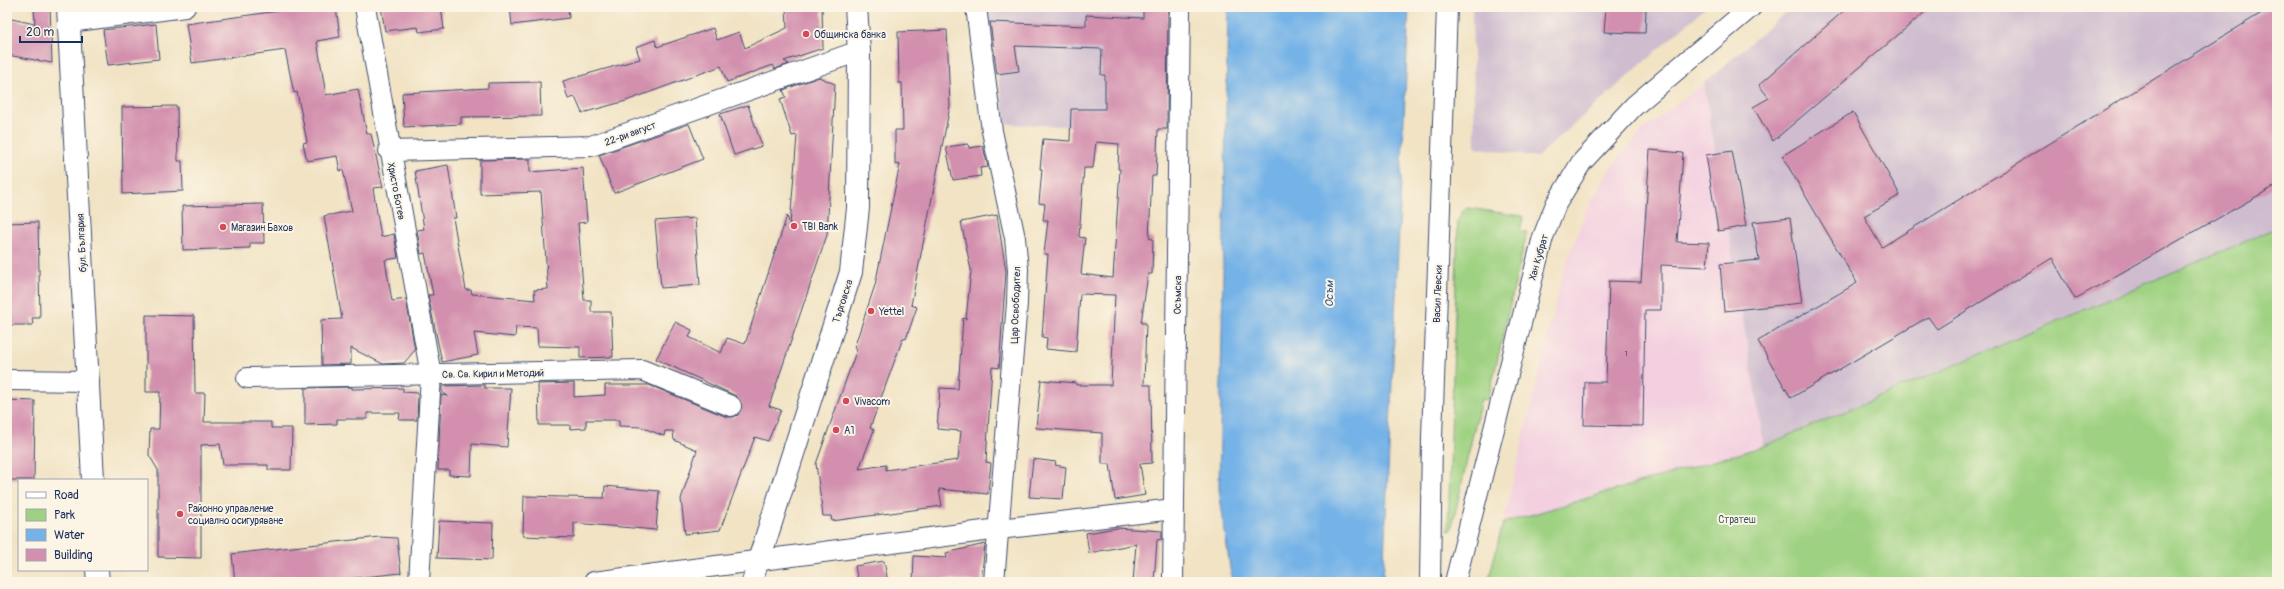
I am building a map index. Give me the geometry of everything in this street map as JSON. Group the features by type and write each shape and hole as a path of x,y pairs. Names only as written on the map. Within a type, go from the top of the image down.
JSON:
{"street":[{"path":"68,14 185,7"},
{"name":"Христо Ботев","path":"365,7 389,151 431,375 419,582"},
{"name":"Търговска","path":"752,582 851,272 858,208 858,51 856,7"},
{"name":"Цар Освободител","path":"976,7 992,131 1015,238 1018,269 1017,303 994,582"},
{"name":"Осъмска","path":"1173,582 1180,7"},
{"name":"Васил Левски","path":"1430,582 1432,437 1447,7"},
{"name":"Хан Кубрат","path":"1455,582 1543,237 1556,204 1581,163 1634,106 1751,7"},
{"name":"бул. България","path":"68,14 89,381 93,479"},
{"name":"22-ри август","path":"389,151 591,146 858,51"},
{"name":"Св. Св. Кирил и Методий","path":"247,378 642,370 731,406"},
{"path":"7,380 89,381"},
{"path":"594,582 999,529 1174,509"},
{"path":"97,571 98,582"}],"shaded area":[{"path":"986,7 1168,7 1168,129 1006,124"},
{"path":"1472,7 1706,7 1537,157 1475,147"},
{"path":"1792,7 2277,7 2277,228 1764,446 1704,83"},
{"path":"1704,83 1764,446 1503,523 1563,272 1585,213 1610,168 1644,129"}],"green space":[{"path":"1468,208 1522,216 1523,218 1520,231 1527,232 1488,400 1481,399 1451,531 1448,530 1458,220 1463,210"},
{"name":"Стратеш","path":"2277,228 2277,582 1488,582 1503,523 1764,446"}],"water":[{"name":"Осъм","path":"1228,7 1409,7 1383,582 1232,582 1219,489"}],"building":[{"path":"34,7 50,7 52,63 7,55 7,18 35,24"},
{"path":"278,7 336,7 340,37 317,41 326,95 358,89 367,134 371,134 383,187 373,188 381,237 394,234 398,258 385,260 392,301 406,299 415,350 404,363 383,364 351,348 351,364 322,365 321,320 342,319 324,216 352,211 343,170 340,171 337,156 307,161 303,143 307,142 297,92 294,93 285,50 192,63 186,24 278,11"},
{"path":"381,7 441,7 444,29 419,32 418,27 385,31"},
{"path":"510,7 568,7 569,18 512,25"},
{"path":"786,7 822,7 823,48 784,61 789,64 775,69 773,65 727,82 721,66 626,101 582,113 575,97 568,99 563,81 640,59 636,47 655,40 657,47 713,28 717,40 739,32 745,48 787,28"},
{"path":"1143,7 1168,7 1167,129 1158,129 1156,176 1152,176 1149,238 1153,239 1152,274 1148,274 1141,323 1146,323 1144,385 1151,385 1152,463 1140,464 1145,495 1115,500 1110,464 1102,464 1102,433 1036,428 1041,380 1076,383 1076,385 1111,385 1115,295 1080,294 1076,352 1046,349 1047,338 1042,337 1048,254 1044,254 1048,220 1043,220 1045,204 1039,203 1043,139 1070,141 1071,109 1105,109 1105,75 1101,75 1102,49 1015,46 1019,71 997,74 990,22 1086,26 1086,15 1143,18","holes":["1096,142 1119,144 1118,169 1120,169 1113,278 1081,274 1085,238 1079,237 1084,168 1093,168"]},
{"path":"1606,7 1646,9 1645,33 1604,32"},
{"path":"1848,7 1931,7 1773,141 1753,107 1769,98 1759,85"},
{"path":"2271,7 2277,7 2277,185 2075,299 2052,258 1937,329 1928,317 1791,398 1758,341 1857,283 1782,156 1853,112 1900,195 1864,216 1882,247"},
{"path":"156,24 159,59 108,65 103,30"},
{"path":"947,30 950,106 911,305 917,307 906,339 903,338 870,428 874,430 859,469 886,465 886,470 958,460 961,431 937,429 940,388 958,389 963,318 966,319 971,270 961,222 997,215 1006,271 999,368 992,367 986,462 991,463 988,494 939,489 942,506 832,521 831,516 823,516 816,464 857,349 854,348 875,285 900,164 895,165 895,130 903,130 902,83 899,83 898,32"},
{"path":"819,77 835,84 827,235 769,406 781,410 768,441 755,437 720,530 685,534 681,499 697,450 674,440 673,431 665,431 664,436 641,427 619,426 619,420 586,420 586,428 570,429 570,425 539,425 538,384 574,383 574,397 605,395 605,385 649,385 727,417 738,415 742,405 736,396 656,359 675,322 692,330 689,337 721,353 727,338 745,344 787,216 790,225 797,135 792,136 780,99 786,97 783,90"},
{"path":"540,82 541,116 461,117 461,124 404,127 402,93 488,88 488,83"},
{"path":"748,105 762,146 734,155 720,114"},
{"path":"177,106 178,161 182,161 183,191 123,194 122,107"},
{"path":"689,124 703,159 614,193 599,155"},
{"path":"968,144 969,148 983,146 988,167 980,168 981,176 953,180 946,147"},
{"path":"1650,150 1683,153 1677,242 1709,243 1707,267 1661,265 1661,310 1645,310 1643,426 1584,425 1585,382 1606,382 1609,281 1641,282"},
{"path":"1732,151 1746,226 1718,231 1706,155"},
{"path":"530,159 530,172 583,168 587,222 578,223 584,300 591,300 591,312 611,312 613,357 580,358 580,347 538,346 537,328 516,327 515,337 474,333 478,355 442,362 428,295 433,295 425,253 421,254 417,230 424,229 415,171 448,165 456,218 453,218 466,290 471,290 472,294 535,300 534,290 548,289 541,192 480,194 480,160"},
{"name":"Магазин Бахов","path":"263,204 264,243 250,243 250,248 183,250 182,206"},
{"path":"695,218 700,285 661,288 655,221"},
{"path":"1790,218 1802,303 1724,311 1720,264 1759,260 1753,222"},
{"path":"38,222 40,318 32,318 33,325 7,325 7,223"},
{"path":"146,315 194,316 195,393 205,393 204,422 271,422 271,428 292,428 291,470 268,470 268,465 223,465 220,444 201,445 201,558 158,557 158,470 149,455 150,429 159,429 160,392 146,392"},
{"path":"485,385 485,388 511,388 507,447 472,444 471,476 449,475 449,470 438,470 441,395 448,396 442,392 442,386"},
{"path":"352,387 352,389 403,388 403,392 418,393 417,420 399,420 400,413 367,413 367,419 337,419 337,424 305,425 305,388"},
{"path":"7,400 35,401 34,479 7,480"},
{"path":"1033,459 1056,462 1055,465 1066,467 1063,499 1029,497"},
{"path":"605,486 659,491 656,530 574,523 574,538 523,536 524,496 604,498"},
{"path":"439,521 493,523 492,560 437,558"},
{"path":"1117,528 1162,531 1162,539 1157,540 1154,582 1133,582 1136,544 1089,553 1086,533"},
{"path":"379,537 397,538 401,573 319,582 235,582 232,554"},
{"path":"985,544 981,582 936,578 936,582 913,582 914,556 947,558 946,553"},
{"path":"884,561 888,582 858,582 855,566"}],"place":[{"name":"Общинска банка","path":"806,34"},
{"name":"TBI Bank","path":"794,226"},
{"name":"Магазин Бахов","path":"223,227"},
{"name":"Yettel","path":"871,311"},
{"name":"Vivacom","path":"846,401"},
{"name":"A1","path":"836,430"},
{"name":"Районно управление социално осигуряване","path":"180,514"}]}
